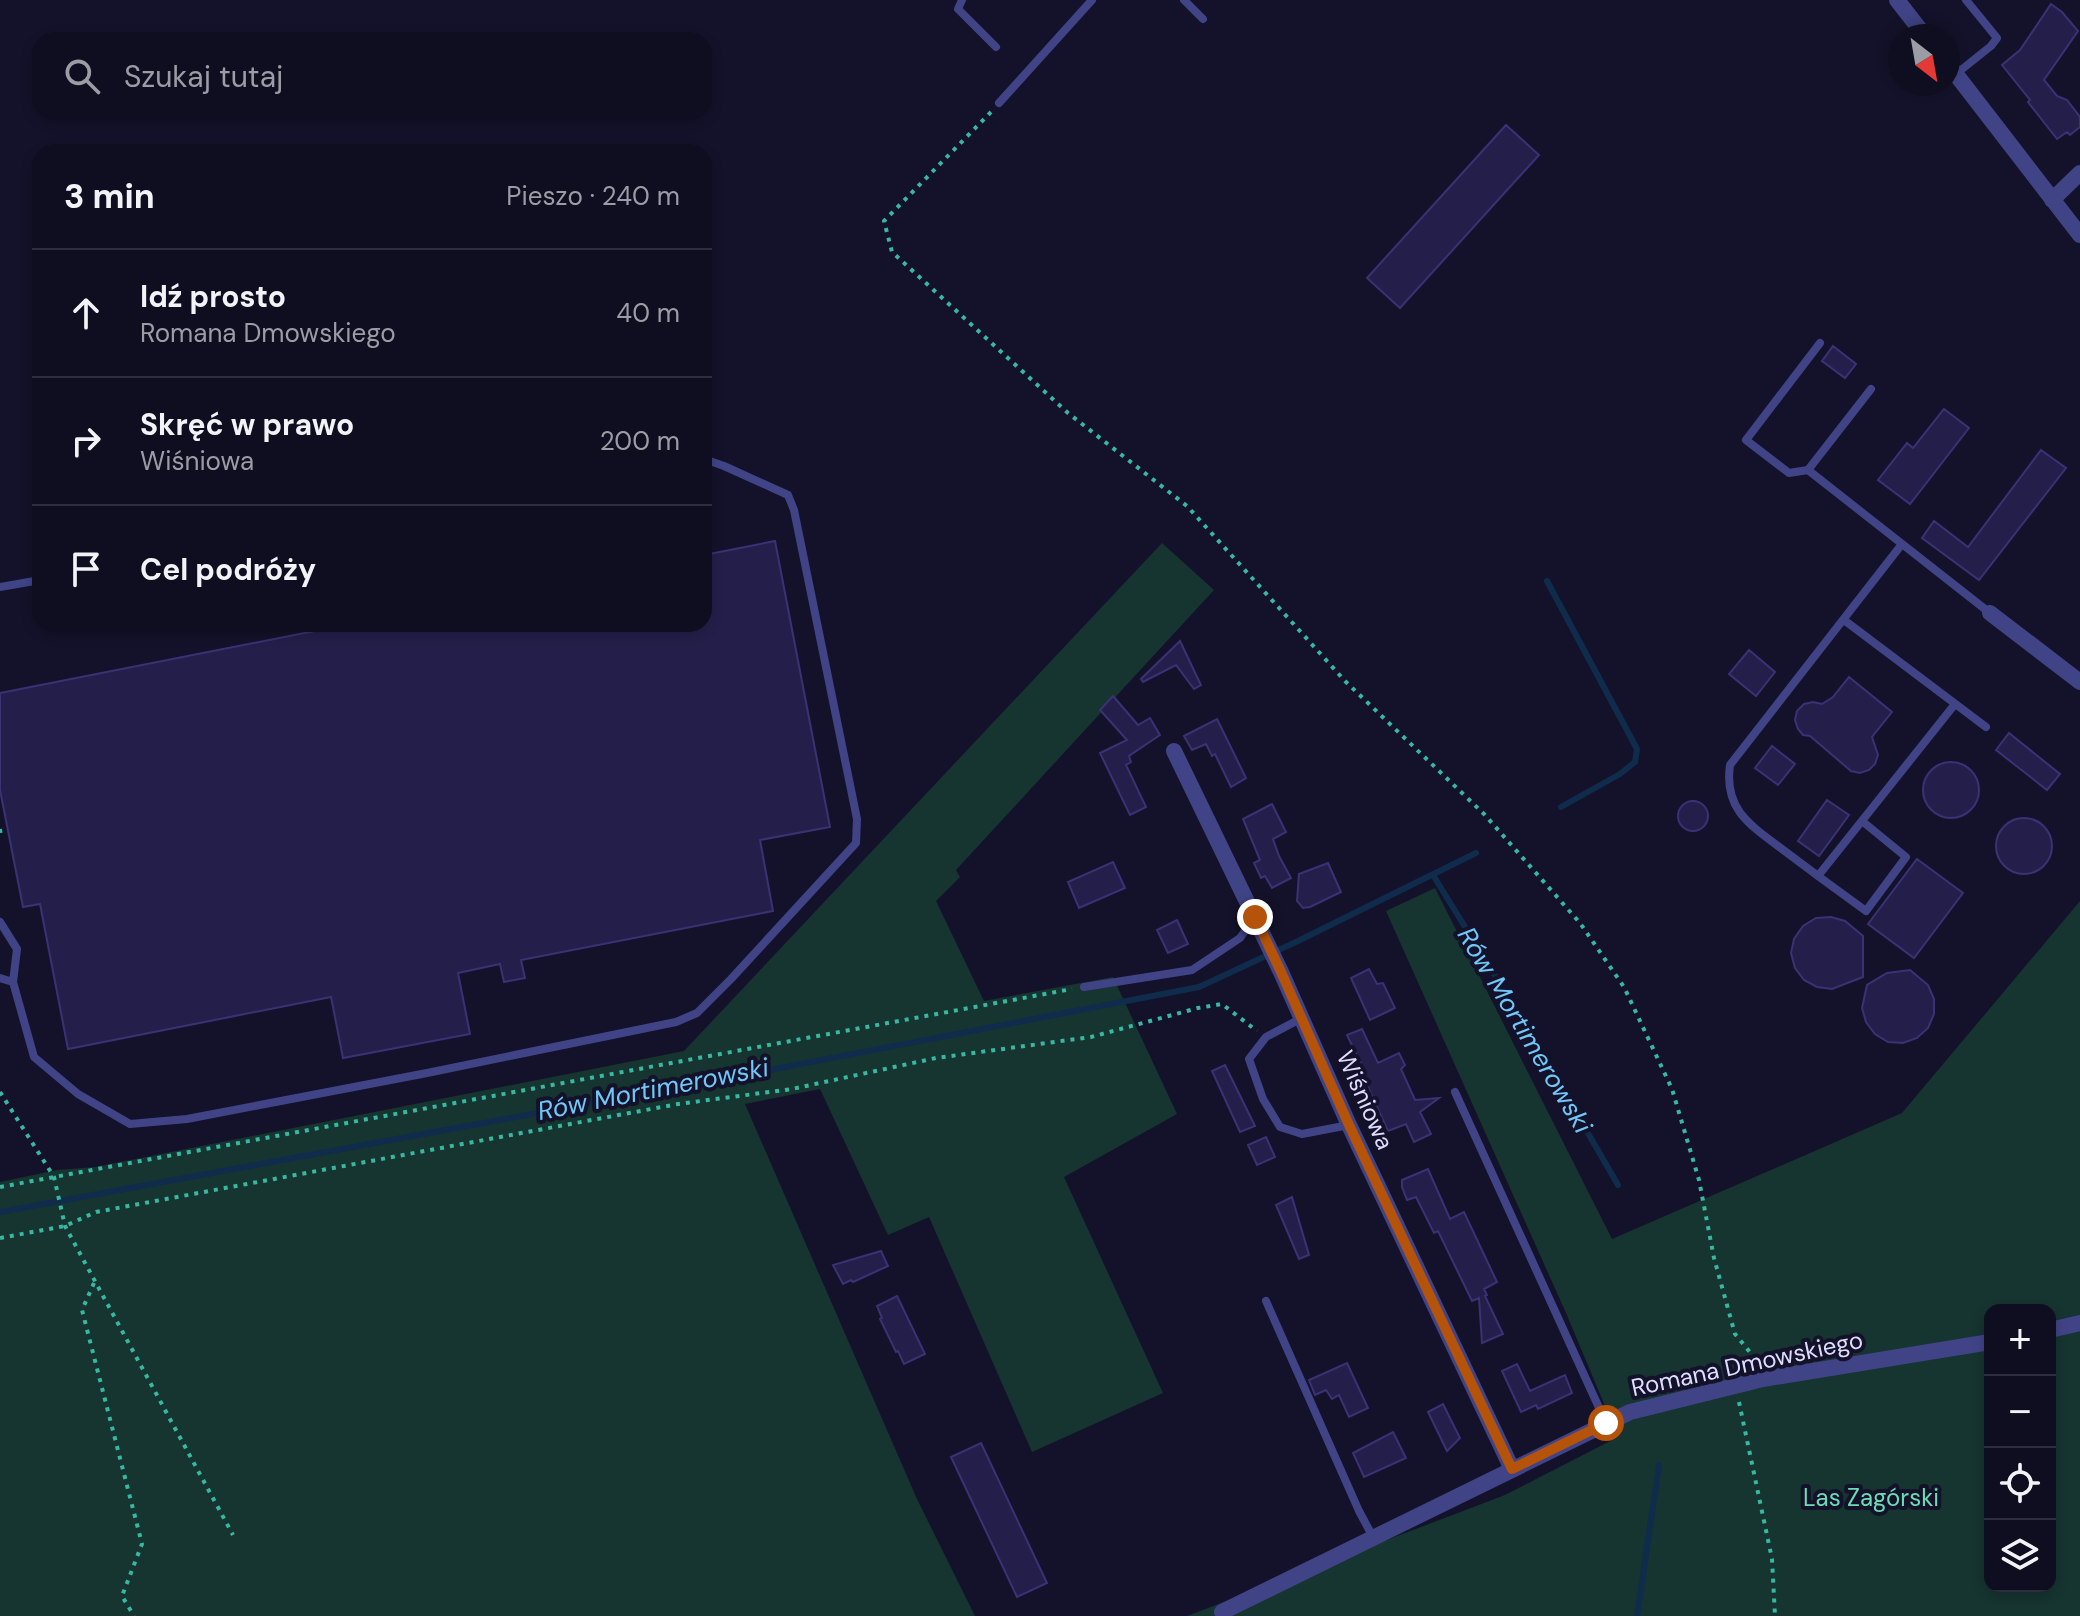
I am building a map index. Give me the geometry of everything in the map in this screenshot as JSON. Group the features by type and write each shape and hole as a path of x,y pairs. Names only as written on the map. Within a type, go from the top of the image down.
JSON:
{"street":[{"path":"1897,0 1916,24"},
{"path":"1960,79 2080,235"},
{"path":"2052,200 2080,173"},
{"path":"1990,613 2080,682"},
{"name":"Wiśniowa","path":"1174,751 1281,972 1349,1125 1512,1469"},
{"path":"2056,1329 2080,1323"},
{"name":"Romana Dmowskiego","path":"1217,1614 1630,1412 1763,1379 1984,1343"}],"lane":[{"path":"962,0 958,9 996,47"},
{"path":"999,103 1092,0"},
{"path":"1184,0 1203,19"},
{"path":"1960,64 1991,46 1997,38 1966,0"},
{"path":"1820,343 1746,440 1789,473 1808,470 1871,389"},
{"path":"0,922 17,949 13,982 34,1057 78,1094 130,1124 187,1119 427,1073 676,1022 697,1013 856,843 857,819 794,510 788,495 712,462"},
{"path":"1808,470 1990,613"},
{"path":"1862,821 1906,857 1866,911 1746,822 1737,809 1728,779 1730,765 1902,544"},
{"path":"0,587 32,581"},
{"path":"1844,620 1986,727"},
{"path":"1818,876 1955,704"},
{"path":"1084,987 1192,970 1240,938 1255,917"},
{"path":"0,978 13,982"},
{"path":"1302,1018 1266,1037 1249,1059 1263,1099 1280,1127 1302,1134 1349,1125"},
{"path":"1455,1092 1606,1423"},
{"path":"1266,1301 1374,1539"}],"path":[{"path":"999,103 884,221 892,252 1068,413 1187,506 1345,681 1484,814 1580,923 1624,987 1672,1089 1699,1180 1714,1258 1735,1334 1760,1365 1763,1379"},
{"path":"0,829 1,837"},
{"path":"0,1187 1084,987"},
{"path":"0,1238 65,1226 96,1212 678,1104 792,1089 936,1058 1091,1037 1222,1004 1266,1037"},
{"path":"0,1092 54,1177 65,1226 233,1535"},
{"path":"95,1282 82,1310 142,1544 122,1596 134,1616"},
{"path":"1735,1386 1772,1559 1775,1616"}],"green space":[{"path":"1162,543 1214,590 956,870 960,877 936,901 984,1001 1113,977 1177,1114 1064,1177 1163,1393 1032,1452 929,1217 888,1235 820,1089 745,1104 917,1499 975,1616 0,1616 0,1182 57,1170 95,1167 684,1051"},
{"name":"Las Zagórski","path":"1435,888 1612,1239 1902,1113 2080,901 2080,1616 1187,1616 1505,1495 1618,1437 1566,1313 1386,911"}],"building":[{"path":"2051,4 2078,31 2044,80 2057,96 2067,100 2080,117 2080,127 2070,135 2067,132 2057,139 2002,65 2020,50"},
{"path":"1506,125 1539,155 1400,308 1367,278"},
{"path":"1833,346 1856,364 1845,378 1822,361"},
{"path":"1944,409 1969,428 1910,504 1878,480 1907,443 1913,448"},
{"path":"2041,450 2066,468 1979,580 1922,538 1934,521 1968,547"},
{"path":"775,541 830,827 760,840 773,911 521,960 525,978 504,982 500,964 458,973 470,1034 343,1058 331,997 68,1049 40,904 23,907 0,790 0,693 309,632 712,632 712,553"},
{"path":"1180,641 1201,685 1194,689 1176,665 1143,682 1141,679"},
{"path":"1749,650 1775,672 1756,696 1729,674"},
{"path":"1849,677 1892,712 1872,737 1878,755 1875,764 1860,773 1851,771 1810,736 1803,735 1795,720 1797,711 1804,704 1822,704 1833,697"},
{"path":"1113,696 1138,725 1150,718 1160,735 1129,756 1131,762 1126,765 1146,807 1130,815 1100,753 1127,740 1100,710"},
{"path":"1217,719 1246,778 1231,787 1215,754 1212,756 1206,744 1192,750 1184,736"},
{"path":"2009,733 2060,774 2047,790 1996,750"},
{"path":"1772,746 1795,764 1778,785 1755,768"},
{"path":"1951,762 1971,770 1979,790 1971,810 1951,818 1931,810 1923,790 1931,770"},
{"path":"1827,800 1849,815 1819,856 1798,841"},
{"path":"1693,801 1704,805 1708,816 1704,827 1693,831 1682,827 1678,816 1682,805"},
{"path":"1272,804 1286,832 1273,839 1291,878 1272,888 1265,876 1261,878 1254,863 1260,860 1243,819"},
{"path":"2024,818 2044,826 2052,846 2044,866 2024,874 2004,866 1996,846 2004,826"},
{"path":"1917,859 1963,893 1914,958 1868,924"},
{"path":"1113,862 1125,888 1079,908 1068,882"},
{"path":"1328,863 1341,892 1303,908 1297,901 1299,874"},
{"path":"1831,917 1845,921 1863,936 1863,977 1832,989 1817,987 1804,980 1795,968 1791,953 1794,939 1803,926 1816,918"},
{"path":"1177,920 1188,944 1168,953 1157,930"},
{"path":"1369,969 1377,984 1383,983 1395,1008 1370,1020 1351,978"},
{"path":"1910,970 1928,985 1934,999 1934,1014 1928,1028 1917,1038 1903,1043 1888,1042 1875,1034 1866,1022 1862,1008 1867,985 1887,973"},
{"path":"1362,1029 1378,1063 1399,1053 1405,1065 1401,1069 1415,1100 1439,1098 1420,1112 1431,1134 1414,1142 1406,1124 1388,1131 1347,1035"},
{"path":"1225,1065 1255,1126 1240,1132 1212,1071"},
{"path":"1266,1137 1275,1157 1257,1165 1248,1145"},
{"path":"1428,1169 1450,1219 1464,1212 1497,1282 1484,1289 1503,1334 1482,1343 1479,1298 1472,1301 1438,1231 1434,1233 1416,1197 1407,1200 1402,1187 1402,1180"},
{"path":"1292,1197 1309,1255 1299,1259 1276,1205"},
{"path":"881,1251 888,1266 843,1284 833,1265"},
{"path":"897,1296 925,1354 904,1364 880,1319 877,1306"},
{"path":"1347,1363 1368,1408 1349,1417 1339,1395 1332,1399 1326,1390 1315,1395 1309,1380"},
{"path":"1517,1364 1530,1391 1565,1375 1572,1393 1538,1409 1536,1405 1521,1412 1502,1371"},
{"path":"1443,1404 1460,1438 1447,1451 1428,1412"},
{"path":"1393,1432 1406,1458 1364,1477 1353,1453"},
{"path":"981,1443 1047,1583 1017,1597 951,1457"}],"waterway":[{"path":"1547,581 1637,749 1635,762 1620,774 1561,807"},
{"name":"Rów Mortimerowski","path":"0,1212 739,1076 1199,987 1476,853"},
{"name":"Rów Mortimerowski","path":"1433,875 1526,1026 1618,1185"},
{"name":"Rów Mortimerowski","path":"1637,1616 1659,1465"}],"route":[{"path":"1255,917 1349,1125 1512,1469 1606,1423"}]}
